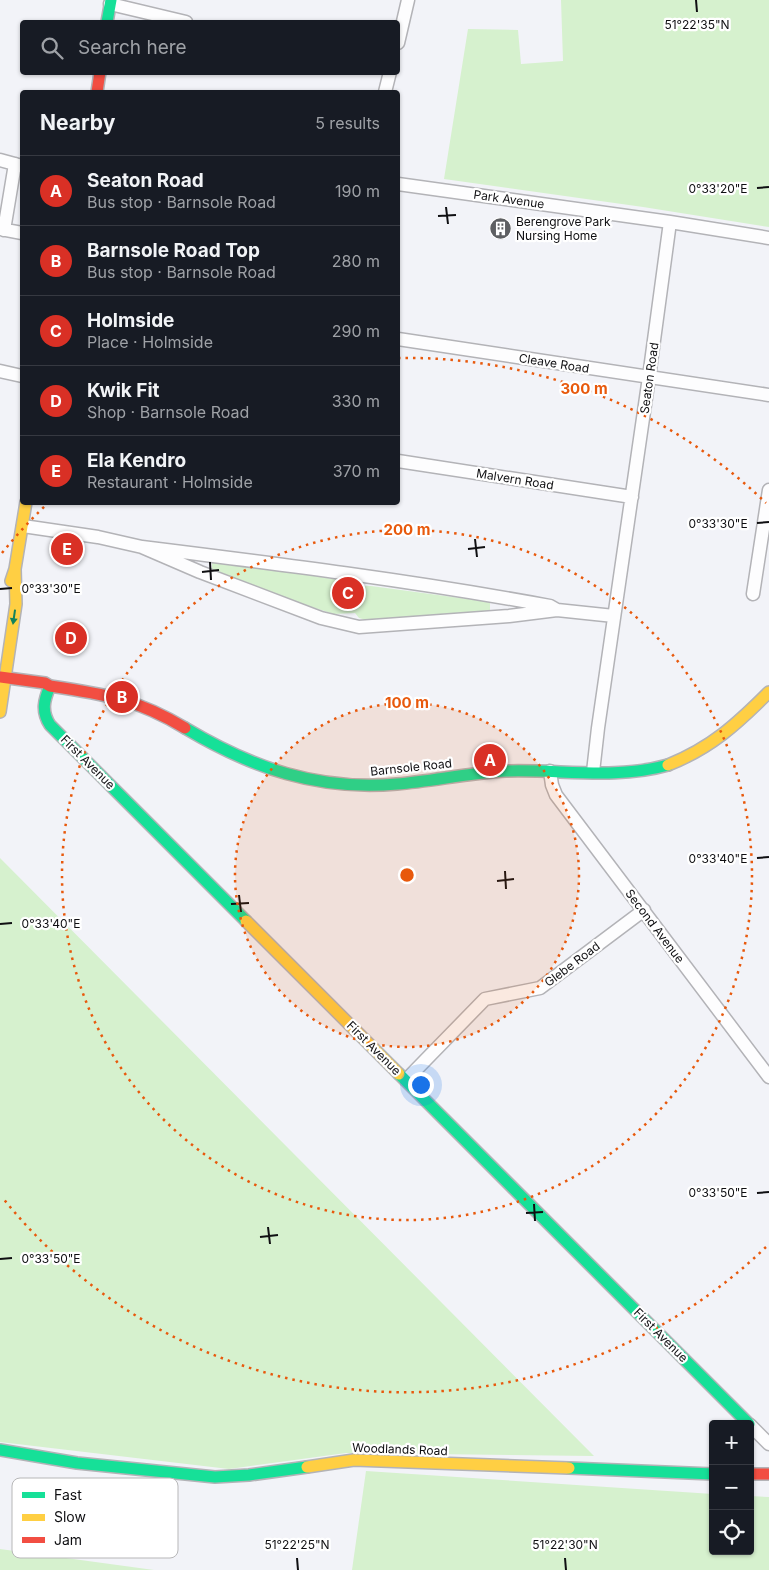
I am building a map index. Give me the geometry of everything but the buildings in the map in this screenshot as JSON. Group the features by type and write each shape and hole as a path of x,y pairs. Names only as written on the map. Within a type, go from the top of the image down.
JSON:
{"street":[{"path":"400,34 408,0"},
{"path":"107,20 111,2 178,20"},
{"path":"96,90 99,75"},
{"path":"386,90 389,75"},
{"path":"0,160 19,165 2,230 20,233"},
{"name":"Park Avenue","path":"400,184 670,222 769,238"},
{"name":"Seaton Road","path":"593,772 650,377 670,222"},
{"name":"Cleave Road","path":"400,339 769,396"},
{"path":"0,371 20,376"},
{"name":"Malvern Road","path":"400,461 632,496"},
{"path":"753,594 769,490"},
{"path":"4,602 15,569 26,505"},
{"path":"22,526 98,537 142,547 355,574 550,606 557,610"},
{"path":"142,547 200,572 321,618 360,627 502,617 557,610 614,616"},
{"path":"200,572 204,555"},
{"path":"0,712 3,678 16,604 15,569"},
{"path":"502,617 504,598"},
{"name":"Barnsole Road","path":"3,678 45,683 50,686 99,694 141,704 253,763 320,782 350,786 377,786 495,772 631,772 666,765 713,744 724,736 769,692"},
{"name":"Barnsole Road","path":"2,700 16,692 45,690 50,686"},
{"name":"First Avenue","path":"50,686 43,702 44,712 50,725 746,1420"},
{"name":"Second Avenue","path":"550,771 556,795 769,1077"},
{"name":"Glebe Road","path":"406,1080 485,998 540,988 644,910"},
{"name":"First Avenue","path":"754,1428 769,1444"},
{"name":"Woodlands Road","path":"0,1450 77,1463 215,1477 259,1474 354,1460 709,1474"},
{"path":"754,1474 769,1474"}],"green space":[{"path":"561,0 769,0 769,227 444,179 468,29 518,30 521,64 563,61"},
{"path":"212,558 338,580 342,585 371,586 490,602 490,612 370,621 359,618 355,613 334,614 299,603 212,570"},
{"path":"0,858 594,1456 346,1453 229,1469 0,1442"},
{"path":"366,1471 709,1494 709,1555 754,1555 754,1496 769,1497 769,1570 352,1570"},
{"path":"0,1549 12,1551 12,1558 66,1558 154,1570 0,1570"}],"traffic: fast":[{"path":"107,20 111,0"},
{"path":"50,686 44,706 45,715 50,725 246,921"},
{"path":"185,728 235,755 261,765 286,774 340,784 397,784 506,771 628,772 668,765"},
{"path":"399,1074 745,1420"},
{"path":"0,1450 77,1463 215,1477 249,1475 307,1467"},
{"path":"569,1468 709,1474"}],"traffic: slow":[{"path":"11,581 15,569 26,505"},
{"path":"0,712 16,604 15,569"},
{"path":"668,765 697,751 723,734 769,692"},
{"path":"246,921 399,1074"},
{"path":"307,1467 354,1460 569,1468"}],"traffic: jam":[{"path":"97,90 100,75"},
{"path":"0,677 45,683 50,686 120,699 151,710 185,728"},
{"path":"754,1474 769,1474"}],"place":[{"name":"Berengrove Park Nursing Home","path":"500,228"},
{"name":"Ela Kendro","path":"67,549"},
{"name":"Holmside","path":"348,593"},
{"name":"Kwik Fit","path":"71,638"},
{"name":"Barnsole Road Top","path":"122,697"},
{"name":"Seaton Road","path":"490,760"}]}
